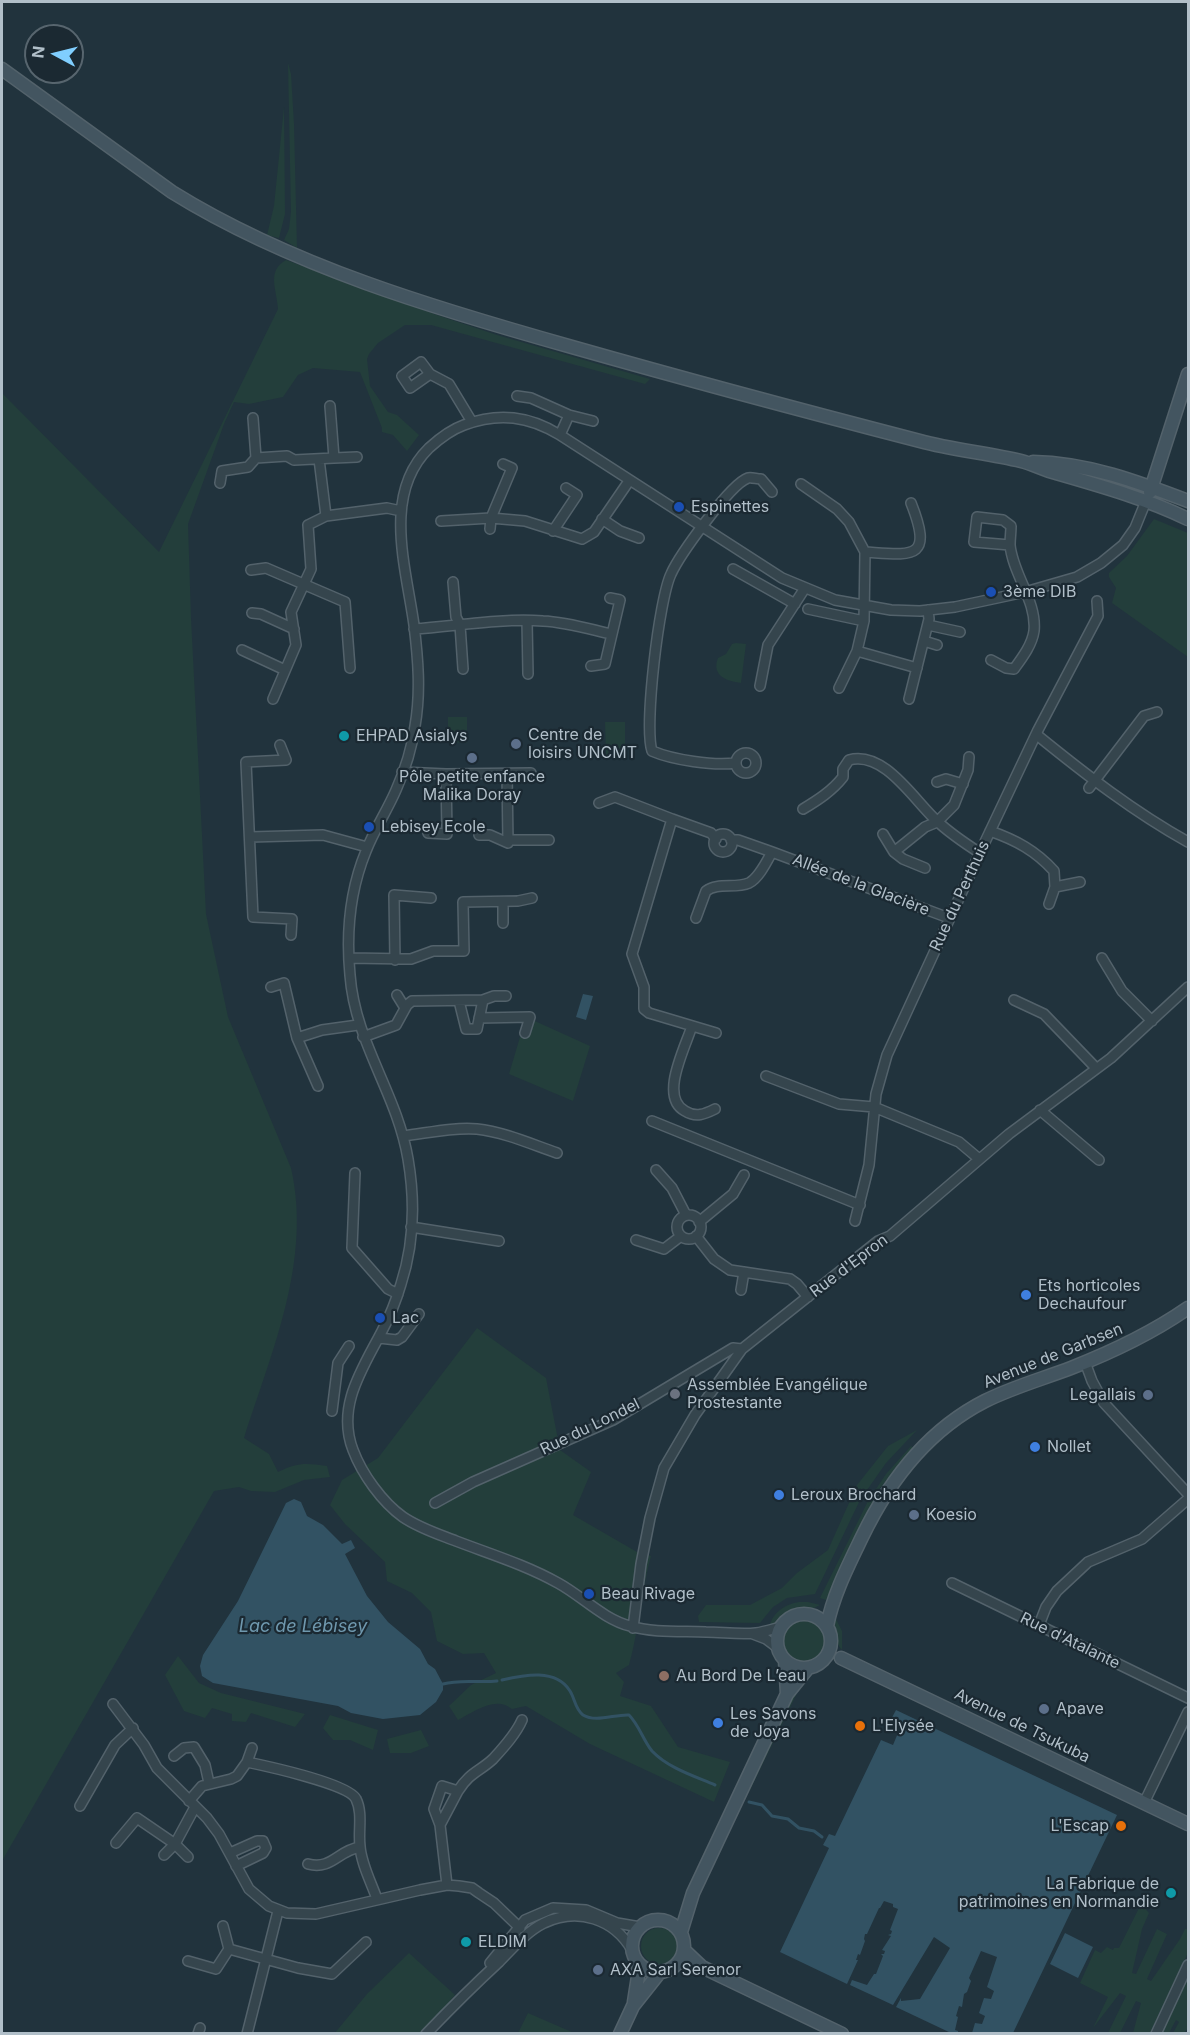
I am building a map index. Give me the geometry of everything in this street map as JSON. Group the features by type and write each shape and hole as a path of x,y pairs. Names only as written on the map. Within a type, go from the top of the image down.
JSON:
{"main road":[{"path":"2,69 172,192 230,226 311,261 459,314 621,361 927,443 1022,462 1146,501 1188,519"},
{"path":"1146,501 1188,374"},
{"path":"1022,462 1073,465 1152,486 1188,501"},
{"name":"Avenue de Garbsen","path":"837,1589 871,1518 893,1481 909,1461 956,1419 1007,1390 1085,1362 1161,1327 1188,1308"},
{"path":"812,1614 824,1605 837,1589"},
{"path":"681,1932 693,1893 787,1694 807,1668 823,1660 841,1658 831,1642 827,1626 837,1589"},
{"path":"787,1694 785,1660 778,1648 777,1638 781,1627 797,1614 812,1614 827,1626"},
{"path":"823,1660 829,1652 831,1642"},
{"name":"Avenue de Tsukuba","path":"841,1658 1188,1824"},
{"path":"785,1660 807,1668"},
{"path":"663,1920 679,1911 693,1893"},
{"path":"633,2006 639,1970 634,1955 633,1938 640,1927 651,1920 663,1920 673,1924 681,1932 684,1950 675,1966"},
{"path":"684,1950 702,1967 842,2034"},
{"path":"634,1955 646,1969 660,1972"},
{"path":"620,2034 633,2006 660,1972 675,1966 702,1967"}],"street":[{"path":"430,374 449,384 472,422"},
{"path":"517,396 593,421"},
{"path":"330,406 334,458"},
{"path":"560,435 569,415"},
{"path":"781,1627 753,1634 633,1628 604,1614 557,1582 415,1524 389,1505 369,1478 352,1448 348,1420 351,1395 398,1294 407,1262 411,1227 411,1181 403,1136 384,1082 358,1025 351,991 349,958 350,915 359,872 367,847 396,790 412,740 418,709 419,677 400,530 403,494 422,455 439,438 455,428 472,422 498,416 513,416 544,425 782,578 835,600 891,610 928,610 1025,592 1077,577 1107,559 1123,545 1146,501"},
{"path":"253,418 256,458"},
{"path":"220,483 222,471 248,467 256,458 287,456 294,460 357,457"},
{"path":"319,459 326,516"},
{"path":"490,529 491,518 512,468 502,464"},
{"path":"735,763 707,762 652,751 650,742 658,627 671,574 702,526 739,484 748,478 761,479 772,492"},
{"path":"441,521 491,518 525,521 582,538 594,532 629,481"},
{"path":"801,484 837,509 849,522 865,552 864,621 857,651 838,688"},
{"path":"553,531 577,495 566,488"},
{"path":"865,552 906,554 914,551 922,536 911,503"},
{"path":"308,525 326,516 387,508 401,510"},
{"path":"991,660 1006,668 1014,669 1026,652 1034,633 1034,621 1030,600 1025,592 1010,545 1011,526 1003,520 977,517 974,542 1010,545"},
{"path":"602,519 620,531 639,538"},
{"path":"299,521 308,525"},
{"path":"273,699 296,645 291,612 311,569 308,525"},
{"path":"251,570 266,568 345,602"},
{"path":"733,569 795,604"},
{"path":"453,582 456,617 460,625 463,669"},
{"path":"760,686 768,645 805,588"},
{"path":"350,668 345,602 351,593"},
{"path":"591,666 605,664 620,600 610,598"},
{"name":"Rue du Perthuis","path":"855,1221 869,1165 874,1107 887,1055 990,831 1098,616 1096,601"},
{"path":"808,609 864,621"},
{"path":"909,699 928,625 928,610"},
{"path":"252,613 261,614 294,629"},
{"path":"414,629 527,621 560,622 611,634"},
{"path":"527,621 528,674"},
{"path":"928,625 960,632"},
{"path":"924,642 937,645"},
{"path":"242,650 285,670"},
{"path":"857,651 917,668"},
{"path":"1091,785 1144,716 1157,712"},
{"path":"1037,735 1091,785 1188,842"},
{"path":"280,745 286,760 246,762 253,917 292,919 291,935"},
{"path":"894,852 925,827 937,822 954,806 963,784 969,757"},
{"path":"802,809 837,784 843,777 845,763 856,759 874,762 889,771 937,822 980,853"},
{"path":"402,772 531,773"},
{"path":"507,773 507,840"},
{"path":"428,833 447,834 446,774"},
{"path":"937,782 946,779 963,784"},
{"name":"Allée de la Glacière","path":"599,803 615,797 711,833 716,839"},
{"path":"672,819 632,954 644,987 644,1009 649,1013 716,1033"},
{"path":"990,831 1023,845 1041,856 1054,871 1055,887 1048,904"},
{"path":"883,834 894,852 903,859 925,868"},
{"path":"250,837 323,835 367,847"},
{"path":"479,835 490,835 507,843 507,840 549,840"},
{"name":"Allée de la Glacière","path":"731,840 731,848 724,852 717,849 716,839 720,835 725,835 731,840 738,840 772,852 949,918"},
{"name":"Allée de la Glacière","path":"696,918 706,891 719,886 749,883 755,878 772,852"},
{"path":"1055,887 1080,882"},
{"path":"395,960 394,895 431,897"},
{"path":"349,958 395,960 411,959 433,951 464,951 463,902 503,902 532,898"},
{"path":"503,902 503,923"},
{"path":"1102,958 1122,991 1152,1021"},
{"path":"271,987 284,983 297,1038 318,1086"},
{"name":"Rue d'Epron","path":"633,1628 641,1564 650,1518 664,1468 694,1415 742,1349 878,1241 898,1230 978,1158 1111,1058 1188,987"},
{"path":"397,995 405,1008"},
{"path":"363,1037 396,1025 405,1008 412,1001 483,1000 494,996 506,996"},
{"path":"459,1001 466,1029 477,1029 483,1000"},
{"path":"1014,1000 1044,1014 1096,1068"},
{"path":"479,1018 532,1012 525,1033"},
{"path":"297,1038 322,1030 358,1025"},
{"path":"396,1025 403,1032"},
{"path":"692,1026 673,1084 674,1101 679,1108 690,1114 704,1115 715,1109"},
{"path":"766,1076 839,1104 874,1107 959,1142 978,1158"},
{"path":"1040,1110 1099,1160"},
{"path":"652,1121 860,1205"},
{"path":"403,1136 478,1129 503,1134 557,1153"},
{"path":"656,1170 672,1188 686,1215"},
{"path":"355,1173 352,1248 388,1288 398,1294"},
{"path":"699,1222 733,1194 744,1175"},
{"path":"686,1215 694,1216 699,1222 700,1229 696,1236 690,1239 681,1236 677,1226 680,1219 686,1215"},
{"path":"411,1227 499,1241"},
{"path":"636,1240 664,1249 681,1236"},
{"path":"696,1236 722,1266 730,1270 790,1279 808,1297"},
{"path":"741,1290 744,1272"},
{"path":"379,1338 397,1340 402,1337 419,1314"},
{"path":"332,1411 338,1364 350,1346"},
{"name":"Rue du Londel","path":"435,1503 473,1482 613,1419 733,1348 742,1349"},
{"path":"1085,1362 1092,1382 1104,1403 1188,1494"},
{"path":"336,1378 356,1382"},
{"path":"1039,1625 1046,1607 1056,1592 1088,1562 1142,1539 1188,1499"},
{"name":"Rue d'Atalante","path":"952,1583 1188,1698"},
{"path":"753,1634 766,1639 778,1648"},
{"path":"113,1704 133,1728 157,1768 219,1834 249,1889 255,1896 278,1911 296,1915 316,1914 447,1885 472,1888 520,1928"},
{"path":"1144,1803 1188,1712"},
{"path":"440,1825 466,1778 492,1760 522,1720"},
{"path":"80,1806 116,1745 133,1728"},
{"path":"174,1756 184,1748 194,1747 205,1765 209,1783"},
{"path":"164,1855 175,1844 202,1786 231,1779 248,1762 252,1748"},
{"path":"248,1762 285,1770 342,1788 353,1794 359,1811 360,1847 377,1899"},
{"path":"447,1885 440,1825 434,1809 442,1786 458,1791"},
{"path":"116,1843 137,1818 175,1844 188,1857"},
{"path":"230,1853 257,1841 263,1841 266,1848 263,1853 236,1866"},
{"path":"308,1864 318,1867 329,1863 348,1849 360,1847"},
{"path":"522,1938 527,1924 563,1908"},
{"path":"494,1966 525,1920 538,1913 563,1908 586,1910 617,1923 640,1927"},
{"path":"247,2034 278,1911"},
{"path":"426,2034 522,1938 546,1922 579,1916 596,1920 617,1930 634,1955"},
{"path":"223,1926 230,1949"},
{"path":"458,2001 520,1928"},
{"path":"230,1949 298,1968 332,1974 366,1942"},
{"path":"188,1961 216,1969 230,1949"},
{"path":"1156,2034 1188,1965"}],"green space":[{"path":"288,63 291,74 294,124 297,248 284,240 289,229 291,212"},
{"path":"284,107 285,214 279,238 267,235 274,206"},
{"path":"286,260 497,335 650,379 645,384 431,325 405,325 378,343 367,359 370,386 388,412 397,415 419,435 407,451 393,435 382,432 360,372 313,368 298,375 283,397 249,404 234,402 224,424 188,524 206,914 228,1017 291,1168 296,1202 293,1271 286,1305 244,1438 269,1454 278,1472 291,1466 313,1464 327,1466 330,1477 304,1480 275,1492 251,1491 239,1487 214,1491 2,1861 2,393 159,552 278,309 274,275 280,264"},
{"path":"1154,519 1188,533 1188,657 1112,603 1116,588 1109,573 1127,556"},
{"path":"732,644 746,644 741,683 722,676 716,664 718,658 726,654"},
{"path":"448,717 467,717 467,743 448,742"},
{"path":"605,722 625,722 625,755 606,755"},
{"path":"526,1017 590,1046 573,1101 509,1074"},
{"path":"477,1328 546,1378 560,1450 591,1472 573,1515 637,1552 651,1556 629,1665 616,1673 624,1682 620,1696 651,1706 678,1747 730,1762 714,1802 590,1744 526,1706 512,1709 506,1705 492,1704 477,1709 458,1720 449,1706 471,1685 496,1673 484,1653 463,1654 437,1641 431,1612 412,1593 387,1581 385,1562 345,1524 330,1505 342,1480 378,1458"},
{"path":"917,1430 886,1463 860,1500 815,1594 787,1598 773,1607 760,1623 699,1622 698,1616 706,1605 750,1605 782,1588 797,1573 828,1550 857,1485 888,1446"},
{"path":"911,1446 914,1448 880,1488 829,1595 826,1600 820,1598 868,1501 886,1474"},
{"path":"799,1602 820,1605 791,1611 770,1627 776,1613"},
{"path":"834,1615 842,1631 842,1650 835,1634"},
{"path":"804,1620 819,1626 825,1641 819,1656 804,1662 789,1656 783,1641 789,1626"},
{"path":"178,1656 199,1683 221,1693 305,1714 295,1727 251,1713 246,1722 232,1721 232,1714 212,1708 205,1718 184,1711 165,1675"},
{"path":"797,1686 800,1687 750,1790 748,1788"},
{"path":"330,1715 378,1730 373,1750 350,1740 333,1740 323,1728"},
{"path":"421,1730 429,1746 411,1753 390,1753 387,1739"},
{"path":"1141,1904 1149,1913 1142,1929 1132,1973 1136,1974 1157,1929 1167,1934 1147,1979 1151,1981 1185,1929 1188,1929 1188,1953 1150,2033 1133,2033 1141,2003 1136,2001 1120,2033 1108,2033 1126,1996 1120,1993 1093,2028 1108,1997 1080,1983 1095,1950 1101,1953 1107,1947 1113,1950 1119,1948"},
{"path":"659,1928 671,1934 677,1946 671,1958 659,1964 647,1958 641,1946 647,1934"},
{"path":"409,1953 455,1995 423,2033 334,2034 367,1994"},
{"path":"1188,1975 1188,2028 1184,2033 1173,2033 1179,2022 1176,2020 1169,2033 1161,2034"},
{"path":"528,2013 574,2033 518,2033"}],"water":[{"path":"583,994 593,996 586,1020 576,1017"},
{"name":"Lac de Lébisey","path":"294,1499 301,1502 307,1516 323,1525 342,1544 351,1540 355,1548 345,1554 367,1596 388,1622 420,1649 428,1664 435,1669 443,1684 443,1690 436,1702 420,1715 383,1719 351,1713 338,1706 213,1683 202,1676 200,1666 203,1655 238,1601 286,1503"},
{"path":"896,1710 1117,1815 1013,2033 972,2033 975,2023 982,2024 985,2016 979,2013 984,1998 991,1999 994,1991 987,1987 997,1957 981,1951 969,1978 971,1981 964,1994 962,2007 959,2006 956,2016 958,2017 955,2030 958,2033 951,2033 896,2007 901,1998 901,2001 920,1999 950,1948 934,1937 893,2005 850,1985 852,1980 867,1985 876,1974 883,1956 881,1954 885,1951 882,1950 891,1936 888,1935 891,1934 890,1930 898,1909 893,1907 893,1904 884,1901 879,1908 865,1934 860,1955 858,1954 856,1960 858,1960 847,1984 780,1952 829,1848 823,1845 829,1834 835,1836 881,1740 893,1745 898,1733 887,1727"},
{"path":"1065,1933 1093,1947 1078,1978 1050,1964"}],"waterway":[{"path":"502,1680 529,1675 557,1679 570,1691 580,1713 594,1718 629,1715 658,1757 682,1771 715,1785"},
{"path":"443,1684 497,1681"},
{"path":"749,1802 762,1805 772,1816 788,1819 799,1828 814,1831 822,1837"}],"place":[{"name":"Espinettes","path":"679,507"},
{"name":"3ème DIB","path":"991,592"},
{"name":"EHPAD Asialys","path":"344,736"},
{"name":"Centre de loisirs UNCMT","path":"516,744"},
{"name":"Pôle petite enfance Malika Doray","path":"472,758"},
{"name":"Lebisey Ecole","path":"369,827"},
{"name":"Ets horticoles Dechaufour","path":"1026,1295"},
{"name":"Lac","path":"380,1318"},
{"name":"Assemblée Evangélique Prostestante","path":"675,1394"},
{"name":"Legallais","path":"1148,1395"},
{"name":"Nollet","path":"1035,1447"},
{"name":"Leroux Brochard","path":"779,1495"},
{"name":"Koesio","path":"914,1515"},
{"name":"Beau Rivage","path":"589,1594"},
{"name":"Au Bord De L’eau","path":"664,1676"},
{"name":"Apave","path":"1044,1709"},
{"name":"Les Savons de Joya","path":"718,1723"},
{"name":"L'Elysée","path":"860,1726"},
{"name":"L'Escap","path":"1121,1826"},
{"name":"La Fabrique de patrimoines en Normandie","path":"1171,1893"},
{"name":"ELDIM","path":"466,1942"},
{"name":"AXA Sarl Serenor","path":"598,1970"}]}
